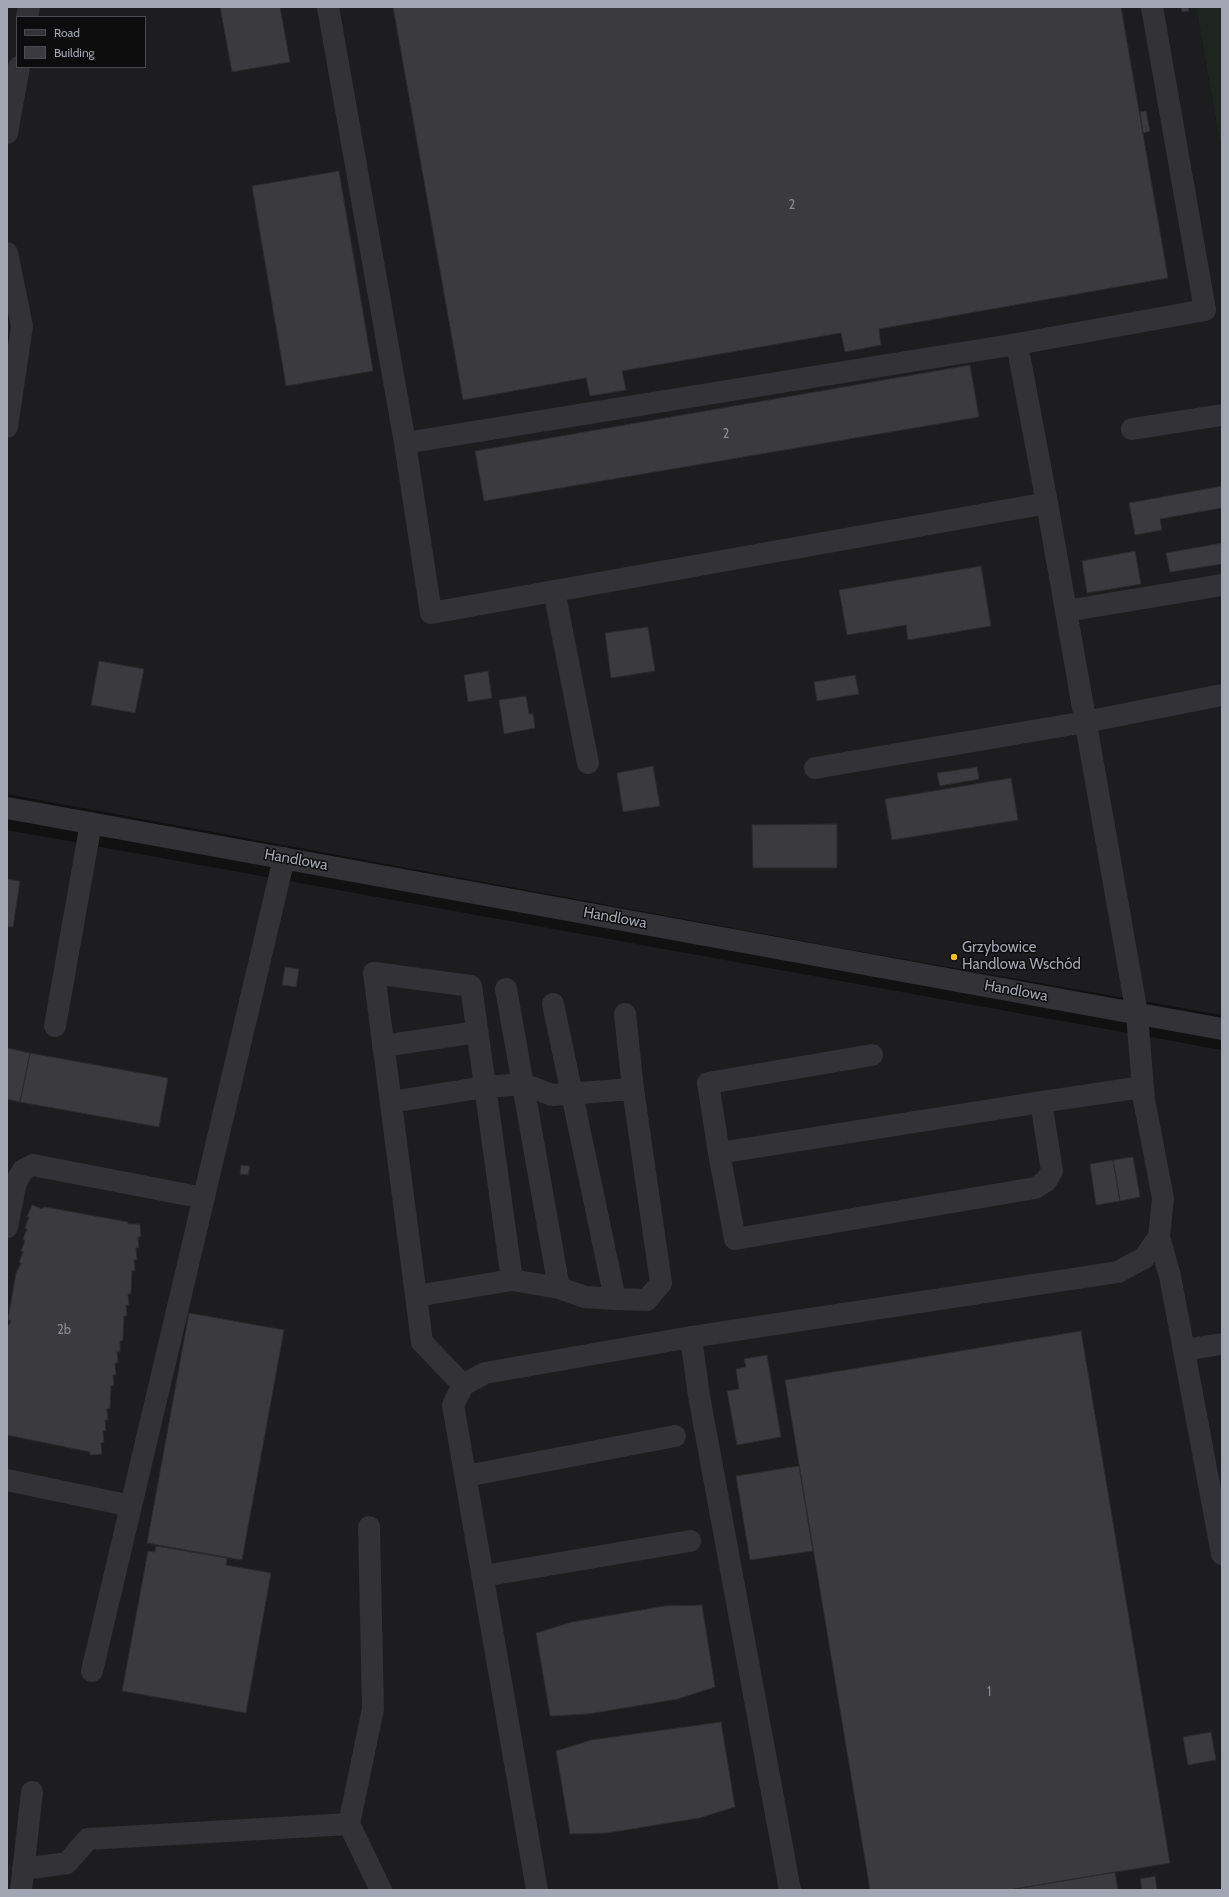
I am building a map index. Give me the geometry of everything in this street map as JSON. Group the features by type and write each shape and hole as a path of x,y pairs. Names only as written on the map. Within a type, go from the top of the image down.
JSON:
{"street":[{"path":"328,7 405,442 432,613 1047,503"},
{"path":"405,442 1017,344 1205,310 1152,7"},
{"path":"7,133 18,68"},
{"path":"7,252 22,326 7,427"},
{"path":"1017,344 1047,503 1137,1014 1143,1087 1163,1198 1159,1237 1170,1276 1222,1554"},
{"path":"1132,429 1222,415"},
{"path":"1066,611 1222,585"},
{"path":"554,591 588,763"},
{"path":"815,768 1085,722 1222,696"},
{"name":"Handlowa","path":"7,808 1222,1029"},
{"path":"55,1026 91,823"},
{"path":"92,1671 284,858"},
{"path":"463,1385 422,1342 374,973 471,986 512,1280"},
{"path":"506,989 559,1288"},
{"path":"553,1004 615,1299"},
{"path":"416,1296 512,1280 559,1288 585,1297 647,1300 661,1284 625,1014"},
{"path":"383,1046 478,1032"},
{"path":"872,1055 708,1083 734,1239 1035,1188 1046,1181 1052,1171 1041,1102"},
{"path":"391,1102 485,1087 523,1084 552,1095 572,1095 634,1089"},
{"path":"719,1153 1143,1087"},
{"path":"7,1227 16,1182 23,1170 33,1165 204,1198"},
{"path":"537,1890 453,1405 463,1385 485,1373 691,1337 1118,1272 1144,1258 1159,1237"},
{"path":"691,1337 699,1396 790,1890"},
{"path":"1184,1350 1222,1344"},
{"path":"466,1476 675,1436"},
{"path":"7,1480 131,1506"},
{"path":"369,1528 373,1709 349,1824 381,1890"},
{"path":"483,1576 690,1541"},
{"path":"32,1792 22,1880 67,1863 88,1839 349,1824"}],"shaded area":[{"path":"7,7 1196,7 1222,154 1222,1015 857,951 7,794"},
{"path":"1196,7 1222,7 1222,154"},
{"path":"7,830 1222,1050 1222,1890 7,1890"}],"building":[{"path":"220,7 280,7 290,62 232,72"},
{"path":"393,7 1121,7 1168,278 879,329 881,345 845,352 841,333 622,371 626,390 590,396 586,378 463,400"},
{"path":"1181,7 1188,7 1189,11 1182,12"},
{"path":"1146,111 1150,131 1143,133 1140,112"},
{"path":"339,171 373,371 286,386 252,186"},
{"path":"970,365 979,417 484,501 475,451"},
{"path":"1222,486 1222,508 1160,519 1162,530 1135,535 1129,503"},
{"path":"1222,543 1222,564 1170,572 1166,553"},
{"path":"1135,551 1141,584 1087,593 1082,561"},
{"path":"981,566 991,626 908,640 906,625 847,635 839,590"},
{"path":"648,627 655,671 611,678 605,633"},
{"path":"99,661 144,669 135,713 91,705"},
{"path":"488,671 492,698 468,702 464,675"},
{"path":"855,675 859,694 817,701 814,682"},
{"path":"526,696 529,714 533,714 535,728 504,734 499,700"},
{"path":"653,766 660,806 623,812 617,773"},
{"path":"977,767 979,779 940,786 937,773"},
{"path":"1011,778 1018,820 892,840 885,799"},
{"path":"837,824 837,868 753,868 752,825"},
{"path":"7,879 20,881 13,927 7,926"},
{"path":"285,967 299,969 296,987 282,985"},
{"path":"7,1048 30,1053 20,1102 7,1099"},
{"path":"30,1053 168,1078 159,1127 20,1102"},
{"path":"1133,1157 1140,1197 1120,1201 1113,1160"},
{"path":"1113,1160 1120,1201 1096,1205 1090,1164"},
{"path":"241,1165 250,1166 248,1175 240,1174"},
{"path":"32,1205 42,1209 44,1207 51,1208 128,1222 128,1224 140,1224 141,1237 138,1237 139,1248 136,1248 137,1260 134,1260 135,1271 132,1271 131,1294 128,1294 129,1305 126,1305 127,1316 124,1316 123,1340 120,1341 120,1352 117,1352 118,1363 115,1363 116,1375 113,1375 114,1386 111,1386 110,1408 107,1409 108,1420 105,1420 106,1431 103,1431 104,1442 101,1443 102,1454 90,1455 90,1452 7,1435 7,1328 11,1321 8,1319 16,1273 21,1263 19,1262 25,1241 23,1239 27,1229 25,1228 29,1217 27,1217"},
{"path":"189,1313 284,1330 242,1560 147,1543"},
{"path":"1081,1331 1170,1863 1009,1890 870,1890 785,1380"},
{"path":"767,1355 781,1437 737,1445 727,1391 739,1389 736,1369 746,1367 744,1359"},
{"path":"799,1466 813,1551 750,1560 736,1476"},
{"path":"156,1546 227,1558 226,1565 271,1573 246,1713 122,1691 148,1551 155,1552"},
{"path":"702,1605 715,1687 678,1699 588,1714 550,1716 536,1633 572,1622 664,1606"},
{"path":"721,1722 735,1807 699,1818 607,1833 570,1834 556,1751 591,1740"},
{"path":"1211,1732 1216,1760 1188,1765 1183,1737"},
{"path":"1115,1872 1118,1890 1009,1890"},
{"path":"1155,1876 1157,1890 1142,1890 1140,1879"}],"place":[{"name":"Grzybowice Handlowa Wschód","path":"954,957"}]}
